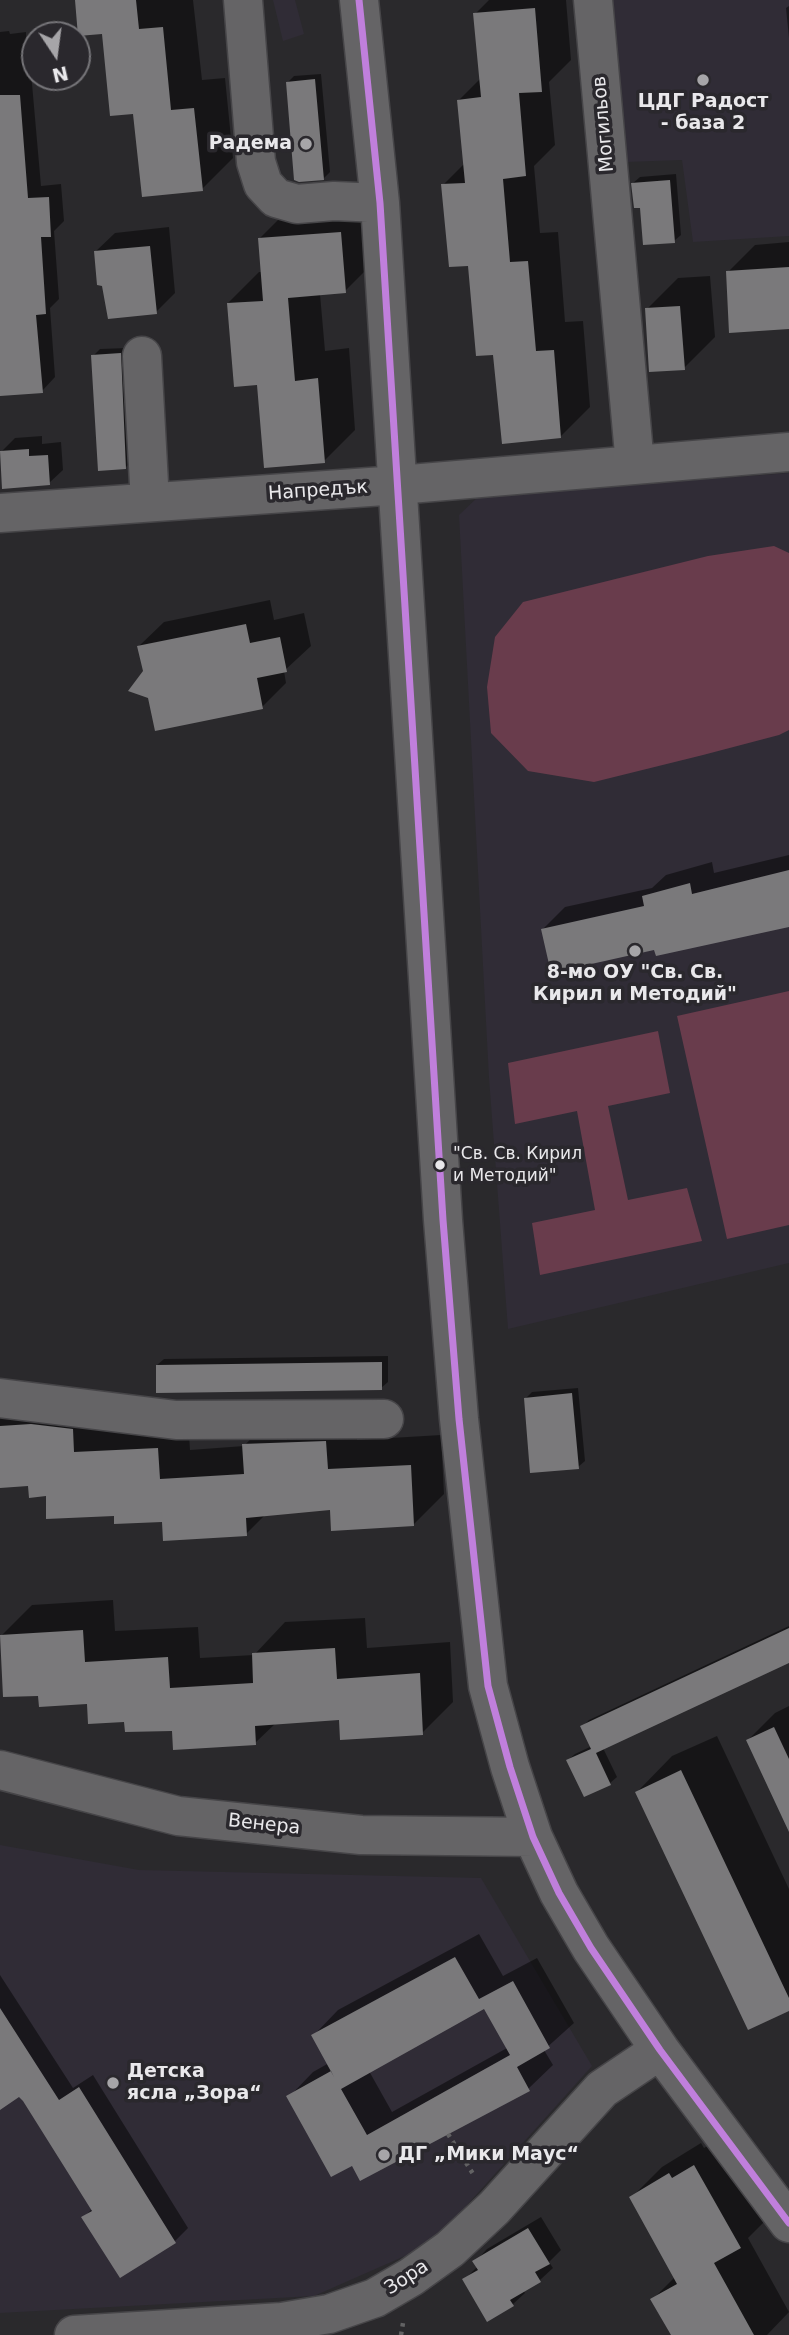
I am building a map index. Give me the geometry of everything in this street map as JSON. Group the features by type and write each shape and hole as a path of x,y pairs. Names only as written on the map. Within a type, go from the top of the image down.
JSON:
{"street":[{"path":"243,0 256,162 263,184 276,198 297,204 334,201 380,203"},
{"path":"359,0 380,203 442,1193 459,1419 488,1686 533,1837 559,1893 591,1948 660,2050 789,2223"},
{"name":"Могильов","path":"593,0 635,465"},
{"path":"142,356 150,502"},
{"name":"Напредък","path":"0,513 397,485 789,452"},
{"path":"0,1398 176,1420 384,1419"},
{"name":"Венера","path":"0,1770 177,1816 361,1835 533,1837"},
{"name":"Зора","path":"74,2335 282,2322 328,2314 375,2298 411,2277 450,2249 494,2208 602,2089 660,2050"}],"path":[{"path":"448,2134 494,2208"}],"shaded area":[{"path":"273,0 295,0 304,34 283,41"},
{"name":"ЦДГ Радост - база 2","path":"609,0 789,0 789,236 693,242 682,160 626,162"},
{"name":"8-мо ОУ \"Св. Св. Кирил и Методий\"","path":"789,473 789,1263 508,1329 489,1078 459,515 479,496"},
{"path":"774,546 789,553 789,730 779,735 594,782 528,771 491,733 487,687 495,637 523,602 708,556"},
{"path":"789,991 789,1225 727,1239 677,1016"},
{"path":"658,1031 670,1093 608,1106 628,1200 687,1188 702,1241 540,1275 532,1223 595,1210 577,1111 515,1124 508,1063"},
{"path":"0,1845 139,1870 481,1878 592,2066 432,2244 314,2296 0,2313"}],"building":[{"path":"75,0 136,0 139,29 163,27 171,110 194,108 203,191 142,197 133,114 110,116 102,34 91,35 91,21 77,21"},
{"path":"535,8 542,92 519,93 526,176 503,179 510,262 528,261 536,351 554,350 561,438 502,444 493,355 476,356 468,266 449,267 441,184 465,183 457,100 481,97 473,13"},
{"name":"Радема","path":"315,79 324,180 299,182 294,180 286,82"},
{"path":"0,95 20,95 28,198 49,197 51,237 41,237 46,314 36,315 43,393 0,396"},
{"path":"670,180 675,243 643,245 640,208 634,208 631,183"},
{"path":"341,232 346,293 288,298 295,381 318,378 325,463 264,468 257,385 234,387 227,303 263,301 258,238"},
{"path":"150,246 157,314 108,319 102,286 97,285 94,251"},
{"path":"789,267 789,329 729,333 726,271"},
{"path":"680,306 685,370 649,372 645,308"},
{"path":"121,353 126,469 98,471 91,355"},
{"path":"29,449 29,456 48,455 50,485 2,489 0,451"},
{"path":"246,624 250,643 280,637 287,672 257,678 263,709 155,731 148,698 128,691 143,671 137,646"},
{"path":"789,870 789,927 656,956 654,950 551,973 541,929 644,906 642,896 690,883 692,894"},
{"path":"382,1362 382,1390 156,1393 156,1365"},
{"path":"572,1393 579,1469 530,1473 524,1398"},
{"path":"31,1424 73,1429 74,1452 158,1448 160,1479 244,1474 242,1444 326,1441 328,1469 411,1465 414,1526 331,1531 330,1510 246,1518 247,1536 163,1541 162,1522 114,1524 114,1516 46,1519 46,1496 29,1498 28,1486 0,1488 0,1426"},
{"path":"789,1628 789,1663 596,1753 611,1785 584,1797 566,1760 591,1749 580,1726"},
{"path":"83,1630 85,1662 168,1657 170,1688 253,1683 252,1653 335,1648 337,1679 420,1673 423,1735 340,1740 339,1720 255,1726 256,1745 173,1750 172,1731 125,1732 124,1722 88,1724 87,1704 39,1707 38,1696 3,1697 0,1635"},
{"path":"774,1727 789,1759 789,1832 746,1740"},
{"path":"681,1770 789,1998 789,2011 748,2030 635,1792"},
{"path":"455,1957 479,1999 513,1981 550,2048 517,2067 530,2091 360,2181 352,2166 331,2177 286,2096 331,2071 311,2035","holes":["484,2009 510,2055 367,2135 341,2089"]},
{"path":"0,2008 59,2100 79,2087 176,2243 120,2278 81,2217 92,2211 23,2101 19,2097 0,2110"},
{"path":"694,2165 741,2248 714,2263 754,2335 671,2335 650,2299 677,2284 629,2197 669,2173 672,2178"},
{"path":"528,2228 550,2264 535,2272 541,2282 510,2300 514,2306 487,2322 462,2279 478,2270 472,2261"}],"transit line":[{"path":"359,0 380,203 443,1220 459,1419 488,1686 533,1837 559,1893 591,1948 660,2050 789,2223"}],"place":[{"name":"ЦДГ Радост - база 2","path":"703,80"},
{"name":"Радема","path":"306,144"},
{"name":"8-мо ОУ \"Св. Св. Кирил и Методий\"","path":"635,951"},
{"name":"\"Св. Св. Кирил и Методий\"","path":"440,1165"},
{"name":"Детска ясла „Зора“","path":"113,2083"},
{"name":"ДГ „Мики Маус“","path":"384,2155"}]}
